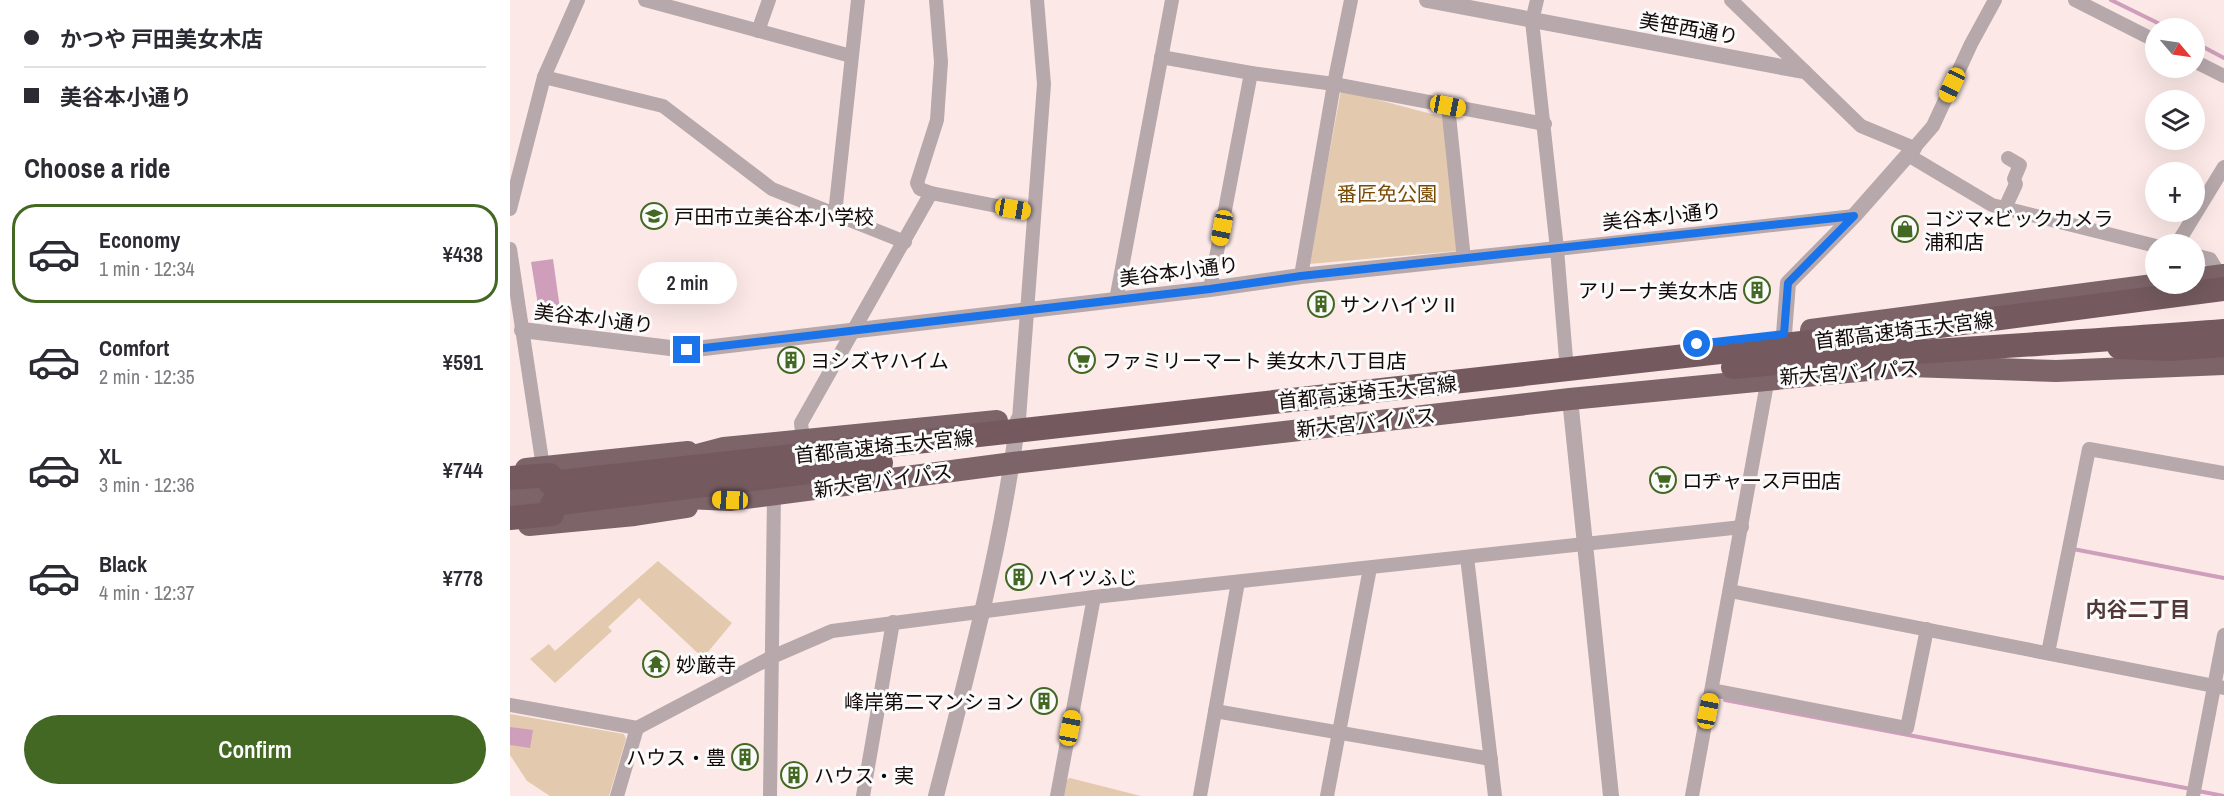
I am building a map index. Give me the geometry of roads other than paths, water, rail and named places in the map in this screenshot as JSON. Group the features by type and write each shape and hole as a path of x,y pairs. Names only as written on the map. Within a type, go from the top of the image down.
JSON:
{"highway":[{"path":"2205,279 2223,280"},
{"name":"首都高速埼玉大宮線","path":"510,508 854,458 1855,336 2223,280"},
{"name":"新大宮バイパス","path":"510,494 574,488 724,448 1018,419 1566,359 1784,334 2145,286"},
{"name":"首都高速埼玉大宮線","path":"510,487 854,458 1854,355 2041,345 2224,331"},
{"path":"2041,345 2170,349 2224,345"},
{"name":"新大宮バイパス","path":"510,500 574,494 730,500 1013,462 1570,399 1910,366 2056,371 2224,364"},
{"path":"510,470 724,448"},
{"path":"510,478 750,451 854,458"},
{"path":"510,518 752,491 854,458"},
{"path":"510,527 635,515 730,500"}],"street":[{"path":"510,208 514,180 544,77 578,0"},
{"path":"645,0 851,56"},
{"path":"758,31 769,0"},
{"path":"835,214 858,0"},
{"path":"936,0 941,62 937,120 917,183 920,189 931,193 1033,213"},
{"path":"936,796 984,610 1013,462 1044,84 1037,0"},
{"path":"1116,300 1172,0"},
{"path":"1301,276 1351,0"},
{"name":"美笹西通り","path":"1427,0 1803,71"},
{"path":"1537,0 1532,21 1545,124 1566,359"},
{"path":"1731,0 1861,126 1911,152 1992,205 2145,243"},
{"path":"1784,334 1788,283 1854,216 1933,126 1971,44 1995,0"},
{"path":"2075,0 2145,35"},
{"path":"1161,57 1251,73 1334,84 1545,124"},
{"path":"2205,66 2224,76"},
{"path":"1210,289 1251,73"},
{"path":"544,77 663,106 772,189 905,242"},
{"path":"1448,106 1464,259"},
{"path":"2005,208 2016,184 2013,179 2020,165 2008,158"},
{"path":"2183,234 2224,167"},
{"path":"803,440 801,423 931,193"},
{"name":"美谷本小通り","path":"516,331 687,350 1210,289 1301,276 1854,216"},
{"path":"510,249 516,331 543,467"},
{"path":"2205,258 2210,259 2223,280"},
{"path":"1692,796 1768,378"},
{"path":"1570,399 1611,796"},
{"path":"2048,653 2089,449 2224,473"},
{"path":"770,796 774,495"},
{"path":"510,705 637,728 772,657 832,631 1094,597 1742,527"},
{"path":"1467,557 1495,796"},
{"path":"1327,796 1370,568"},
{"path":"1200,796 1238,582"},
{"path":"1730,591 2219,687"},
{"path":"1057,796 1094,597"},
{"path":"863,796 893,622"},
{"path":"1712,690 1907,728 1927,629"},
{"path":"2193,796 2219,687 2224,634"},
{"path":"1215,711 1491,759"},
{"path":"617,796 637,728"}],"waterway":[{"path":"2111,0 2148,18"},
{"path":"2205,48 2224,58"},
{"path":"2073,549 2224,578"},
{"path":"1725,700 2191,789"},
{"path":"2198,791 2224,796"}],"place":[{"name":"戸田市立美谷本小学校","path":"654,216"},
{"name":"コジマ×ビックカメラ 浦和店","path":"1905,229"},
{"name":"アリーナ美女木店","path":"1757,290"},
{"name":"サンハイツⅡ","path":"1321,304"},
{"name":"ヨシズヤハイム","path":"791,360"},
{"name":"ファミリーマート 美女木八丁目店","path":"1082,360"},
{"name":"ロヂャース戸田店","path":"1663,480"},
{"name":"ハイツふじ","path":"1019,577"},
{"name":"妙厳寺","path":"656,664"},
{"name":"峰岸第二マンション","path":"1044,701"},
{"name":"ハウス・豊","path":"745,757"},
{"name":"ハウス・実","path":"794,775"}],"district":[{"name":"内谷二丁目","path":"2138,609"}],"park label":[{"name":"番匠免公園","path":"1387,193"}]}
